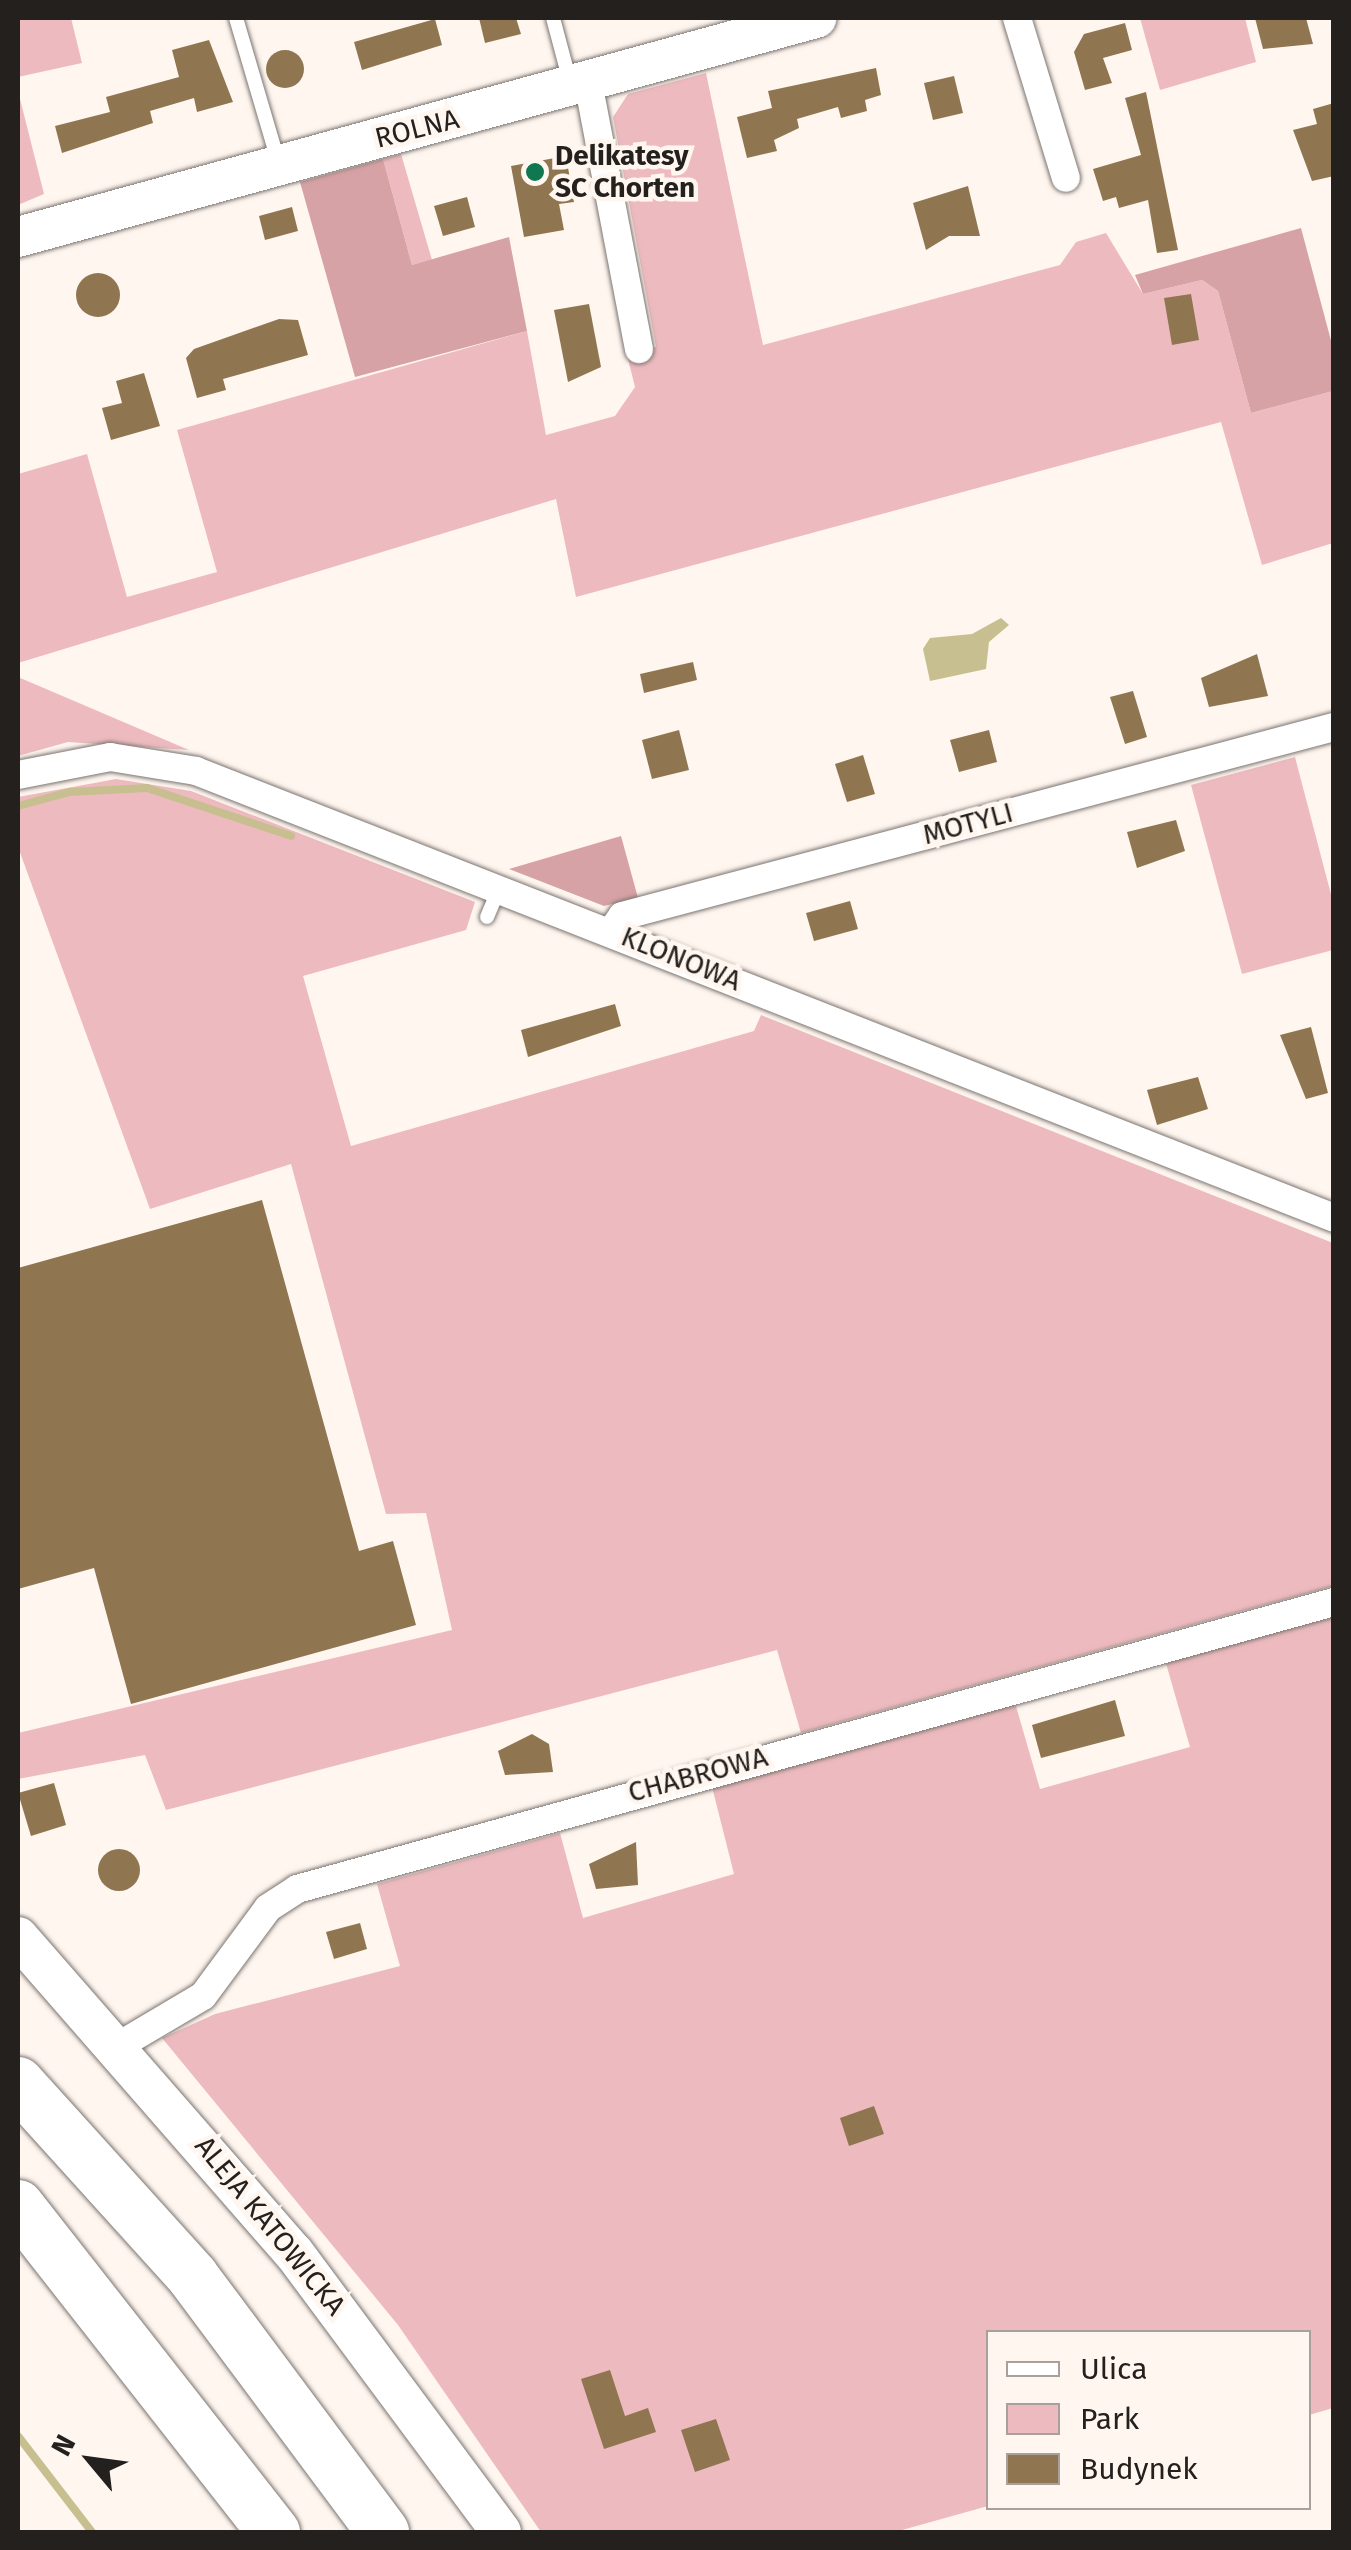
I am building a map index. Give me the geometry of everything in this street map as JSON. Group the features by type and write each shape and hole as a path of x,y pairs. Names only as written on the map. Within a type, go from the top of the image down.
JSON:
{"highway":[{"path":"18,2083 215,2304 383,2532"},
{"path":"18,2206 274,2532"}],"street":[{"name":"ROLNA","path":"18,237 816,18"},
{"path":"1017,18 1066,178"},
{"path":"580,85 639,348"},
{"name":"MOTYLI","path":"611,932 622,916 1334,726"},
{"name":"KLONOWA","path":"18,775 89,758 164,762 611,932 1334,1218"},
{"name":"CHABROWA","path":"120,2045 204,1996 268,1908 297,1889 1334,1602"},
{"name":"ALEJA KATOWICKA","path":"18,1936 120,2045 294,2253 500,2532"}],"lane":[{"path":"236,18 279,164"},
{"path":"552,18 580,85"},
{"path":"487,917 498,889"}],"green space":[{"path":"18,18 71,18 82,63 18,77"},
{"path":"1140,18 1245,18 1256,62 1160,90"},
{"path":"706,73 763,345 1060,265 1076,242 1106,233 1143,294 1202,280 1218,291 1251,413 1333,391 1333,543 1262,565 1221,422 576,597 556,499 18,663 18,474 87,454 127,597 217,572 177,430 527,331 546,435 615,416 635,387 626,351 656,347 613,117 628,94"},
{"path":"18,91 44,194 18,205"},
{"path":"401,154 432,260 412,265 383,159"},
{"path":"18,677 189,750 68,742 18,756"},
{"path":"1295,757 1333,902 1333,950 1242,974 1191,785"},
{"path":"116,779 191,791 475,902 466,930 303,976 351,1146 754,1031 761,1015 1333,1243 1333,1586 801,1733 777,1650 166,1810 145,1755 18,1779 18,1733 452,1630 426,1513 386,1514 291,1164 150,1209 18,847 18,797"},
{"path":"1333,1612 1333,2408 1311,2414 1311,2330 986,2330 986,2507 895,2532 541,2532 398,2325 162,2038 215,2014 400,1966 377,1884 560,1833 583,1918 734,1874 710,1779 1013,1696 1040,1789 1190,1747 1165,1660"}],"shaded area":[{"path":"383,159 412,265 509,237 527,331 355,377 300,182"},
{"path":"1301,228 1333,348 1333,391 1251,413 1218,291 1202,280 1143,294 1135,275"},
{"path":"1001,618 1009,625 989,642 986,669 930,681 923,649 930,638 972,634"},
{"path":"621,836 638,898 604,906 509,869"}],"building":[{"path":"479,18 516,18 521,34 485,43"},
{"path":"1255,18 1306,18 1313,44 1263,49"},
{"path":"435,19 442,45 362,70 354,42"},
{"path":"1125,23 1132,50 1103,58 1112,83 1085,90 1074,52 1084,34"},
{"path":"209,40 233,102 197,112 194,98 150,111 153,123 62,153 55,126 110,112 106,97 179,77 172,50"},
{"path":"285,50 299,55 304,69 299,83 285,88 271,83 266,69 271,55"},
{"path":"876,68 881,95 865,100 867,111 841,118 838,107 797,119 799,128 774,140 777,151 747,158 737,117 772,108 768,91"},
{"path":"954,76 963,113 933,120 924,83"},
{"path":"1146,92 1178,250 1157,253 1148,200 1119,208 1116,197 1103,201 1093,169 1141,155 1125,98"},
{"path":"1334,103 1334,176 1312,181 1293,130 1317,124 1313,109"},
{"path":"566,156 574,202 559,204 564,230 524,237 511,166"},
{"path":"968,186 980,236 949,236 926,250 913,203"},
{"path":"467,197 475,227 443,236 434,206"},
{"path":"292,207 298,231 265,240 259,216"},
{"path":"98,273 113,280 120,295 113,310 98,317 83,310 76,295 83,280"},
{"path":"1191,294 1199,340 1172,345 1164,298"},
{"path":"589,304 601,367 568,382 554,310"},
{"path":"279,319 298,320 308,355 223,379 226,390 197,398 186,358 194,349"},
{"path":"144,373 160,426 111,440 102,408 122,403 116,381"},
{"path":"1257,654 1268,696 1209,707 1201,678"},
{"path":"693,662 697,680 644,693 640,674"},
{"path":"1133,691 1147,737 1125,744 1110,697"},
{"path":"679,730 689,770 652,779 642,740"},
{"path":"989,730 997,762 959,772 950,740"},
{"path":"863,755 875,794 847,802 835,764"},
{"path":"1176,820 1185,851 1137,868 1127,832"},
{"path":"850,901 858,929 814,941 806,913"},
{"path":"615,1004 621,1026 528,1057 521,1030"},
{"path":"1311,1027 1328,1093 1306,1099 1280,1035"},
{"path":"1198,1077 1208,1109 1157,1125 1147,1090"},
{"path":"262,1200 359,1551 393,1541 416,1625 131,1704 94,1568 18,1589 18,1268"},
{"path":"1115,1700 1125,1736 1041,1758 1032,1725"},
{"path":"532,1734 549,1744 553,1772 505,1775 498,1751"},
{"path":"54,1783 66,1825 31,1836 18,1793"},
{"path":"636,1842 638,1885 596,1889 589,1864"},
{"path":"119,1849 134,1855 140,1870 134,1885 119,1891 104,1885 98,1870 104,1855"},
{"path":"360,1923 367,1949 334,1959 326,1932"},
{"path":"874,2106 884,2134 849,2146 840,2118"},
{"path":"610,2370 625,2416 648,2408 656,2432 604,2449 581,2379"},
{"path":"716,2419 730,2460 695,2472 681,2430"}],"waterway":[{"path":"18,806 70,792 147,788 291,836"},
{"path":"18,2436 92,2532"}],"place":[{"name":"Delikatesy SC Chorten","path":"535,172"}]}
